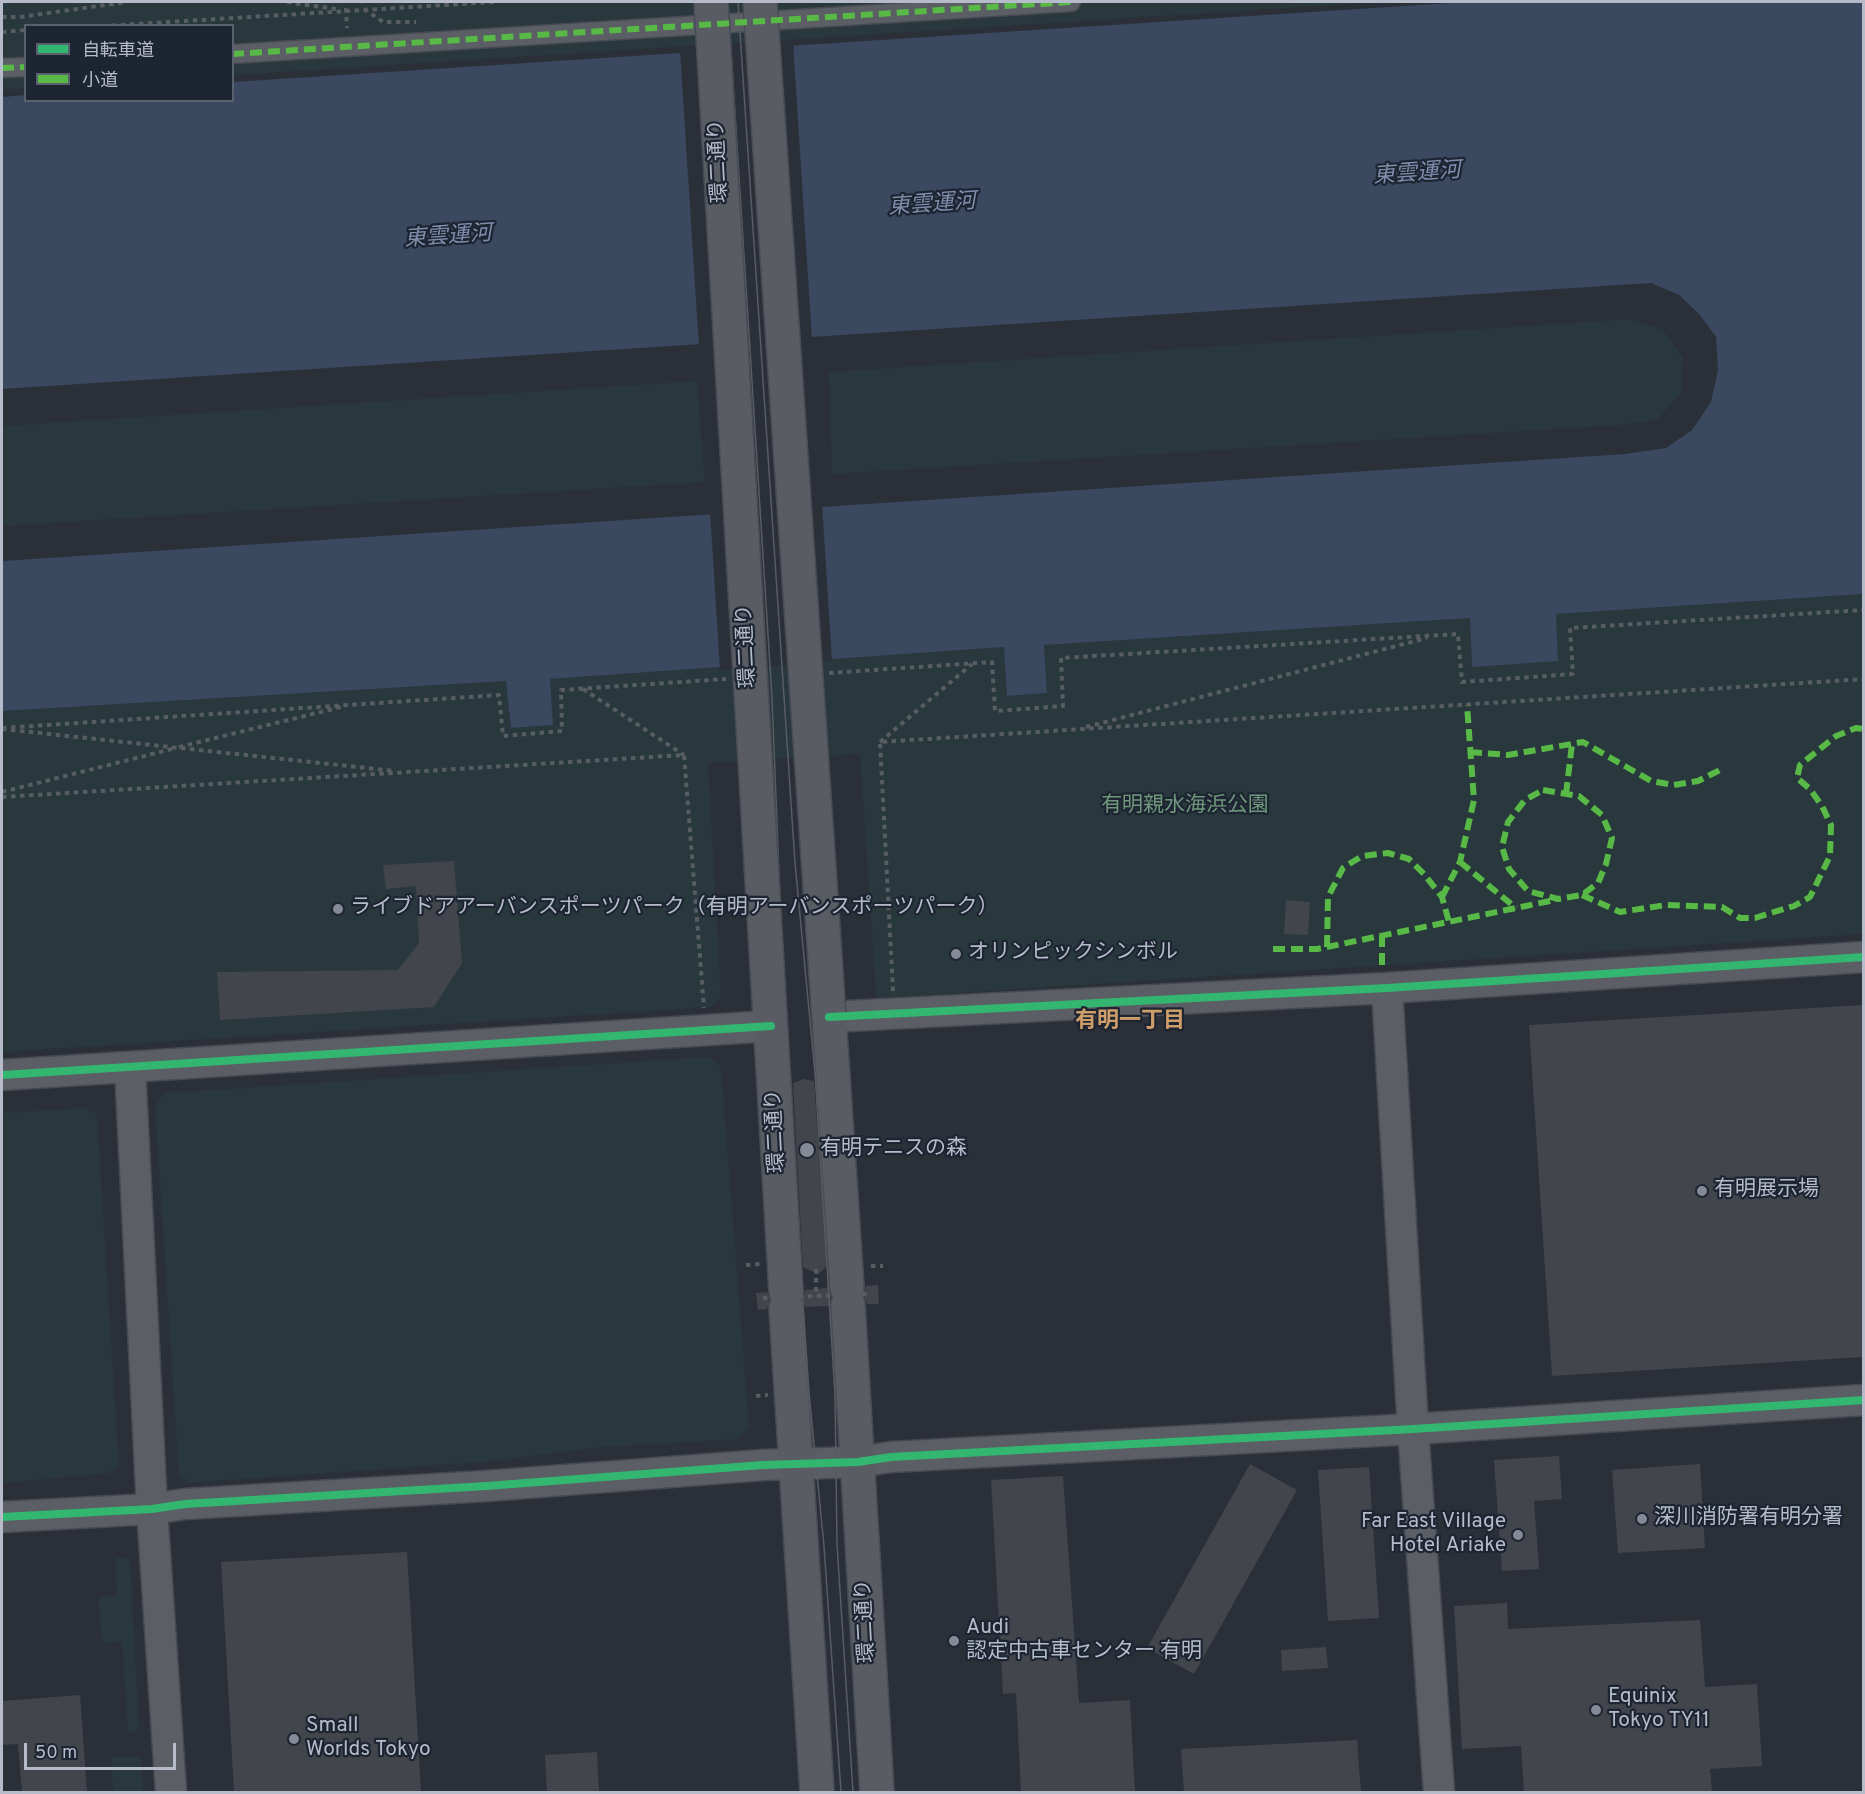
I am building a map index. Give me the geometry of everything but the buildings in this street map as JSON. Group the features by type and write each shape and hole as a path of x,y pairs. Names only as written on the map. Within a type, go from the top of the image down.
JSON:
{"main road":[{"name":"環二通り","path":"711,2 817,1792"},
{"name":"環二通り","path":"760,2 829,1017 856,1295 858,1462 877,1792"}],"street":[{"path":"234,54 1071,2"},
{"path":"2,68 24,67"},
{"path":"829,1017 1387,988 1863,957"},
{"path":"1387,988 1413,1429 1439,1792"},
{"path":"2,1075 771,1026"},
{"path":"130,1067 152,1509 171,1792"},
{"path":"2,1517 152,1509 185,1504 797,1464 858,1462 891,1457 1413,1429 1863,1400"}],"path":[{"path":"2,17 20,17 127,2"},
{"path":"286,2 346,10"},
{"path":"134,24 494,2"},
{"path":"2,32 24,30"},
{"path":"819,673 992,662 994,711 1063,706 1061,658 1458,634 1462,682 1573,674 1570,628 1863,610"},
{"path":"1077,729 1436,635"},
{"path":"880,742 973,663"},
{"path":"2,729 499,694 503,736 562,731 561,690 736,679"},
{"path":"880,742 1863,680"},
{"path":"582,689 684,755"},
{"path":"2,792 350,704"},
{"path":"2,729 406,772"},
{"path":"880,742 894,1000"},
{"path":"2,797 684,755"},
{"path":"684,755 704,1012"},
{"path":"788,1298 816,1269"},
{"path":"788,1298 856,1295"}],"green space":[{"path":"2,2 1381,2 234,75 234,24 24,24 24,88 2,90"},
{"path":"1631,319 1663,330 1683,358 1681,393 1657,420 1622,425 832,474 829,372"},
{"path":"697,381 705,482 2,526 2,426"},
{"name":"有明親水海浜公園","path":"1863,594 1863,934 880,998 876,994 860,754 708,763 721,996 711,1007 2,1052 2,711 507,681 511,728 553,725 550,679 1005,647 1008,696 1047,693 1044,645 1470,618 1472,666 1555,614"},
{"path":"709,1057 721,1067 749,1426 739,1439 603,1447 494,1461 188,1483 179,1476 155,1106 165,1093"},
{"path":"85,1108 97,1115 119,1467 110,1473 2,1483 2,1113"},
{"path":"115,1558 130,1558 139,1729 134,1732 128,1731 122,1642 102,1643 98,1597 117,1596"},
{"path":"111,1757 141,1757 143,1792 113,1792"}],"water":[{"name":"東雲運河","path":"1466,2 1863,2 1863,594 1556,614 1558,661 1472,667 1470,618 1044,645 1047,693 1007,696 1004,647 550,679 553,725 511,728 506,681 2,711 2,561 1625,454 1666,448 1692,430 1711,402 1718,370 1716,337 1699,314 1679,295 1651,283 2,389 2,97 24,95 24,102 234,102 234,82"}],"pier":[{"path":"793,42 812,340 699,347 680,50"},
{"path":"822,504 832,661 720,670 710,511"}],"tram line":[{"path":"728,2 772,698 787,1074 809,1393 824,1546 841,1792"},
{"path":"738,2 795,863 815,1073 835,1395 837,1544 853,1792"}],"marked path":[{"path":"234,54 1071,2"},
{"path":"2,68 24,67"},
{"path":"1442,897 1460,862 1474,800 1467,705"},
{"path":"1582,895 1620,912 1666,905 1722,907 1740,918 1755,918 1794,906 1810,897 1830,856 1831,825 1810,789 1797,778 1800,765 1836,736 1856,728 1864,729"},
{"path":"1470,752 1508,755 1583,742 1651,781 1674,785 1698,781 1720,770"},
{"path":"1566,794 1572,744"},
{"path":"1543,790 1579,796 1602,815 1612,838 1606,864 1598,883 1582,895 1558,899 1528,891 1509,869 1502,847 1508,822 1525,800 1543,790"},
{"path":"1327,947 1328,897 1343,868 1362,856 1388,853 1409,859 1442,897 1449,922"},
{"path":"1460,862 1516,908"},
{"path":"1273,949 1317,949 1555,900"},
{"path":"1382,935 1382,969"}],"cycle path":[{"path":"829,1017 1387,988 1864,957"},
{"path":"2,1075 771,1026"},
{"path":"2,1517 152,1509 185,1504 486,1486 763,1465 858,1462 891,1457 1413,1429 1864,1400"}],"place":[{"name":"ライブドアアーバンスポーツパーク（有明アーバンスポーツパーク）","path":"338,909"},
{"name":"オリンピックシンボル","path":"956,954"},
{"name":"有明テニスの森","path":"807,1150"},
{"name":"有明展示場","path":"1702,1191"},
{"name":"深川消防署有明分署","path":"1642,1519"},
{"name":"Far East Village Hotel Ariake","path":"1518,1535"},
{"name":"Audi 認定中古車センター 有明","path":"954,1641"},
{"name":"Equinix Tokyo TY11","path":"1596,1710"},
{"name":"Small Worlds Tokyo","path":"294,1739"}],"district":[{"name":"有明一丁目","path":"1130,1023"}]}
